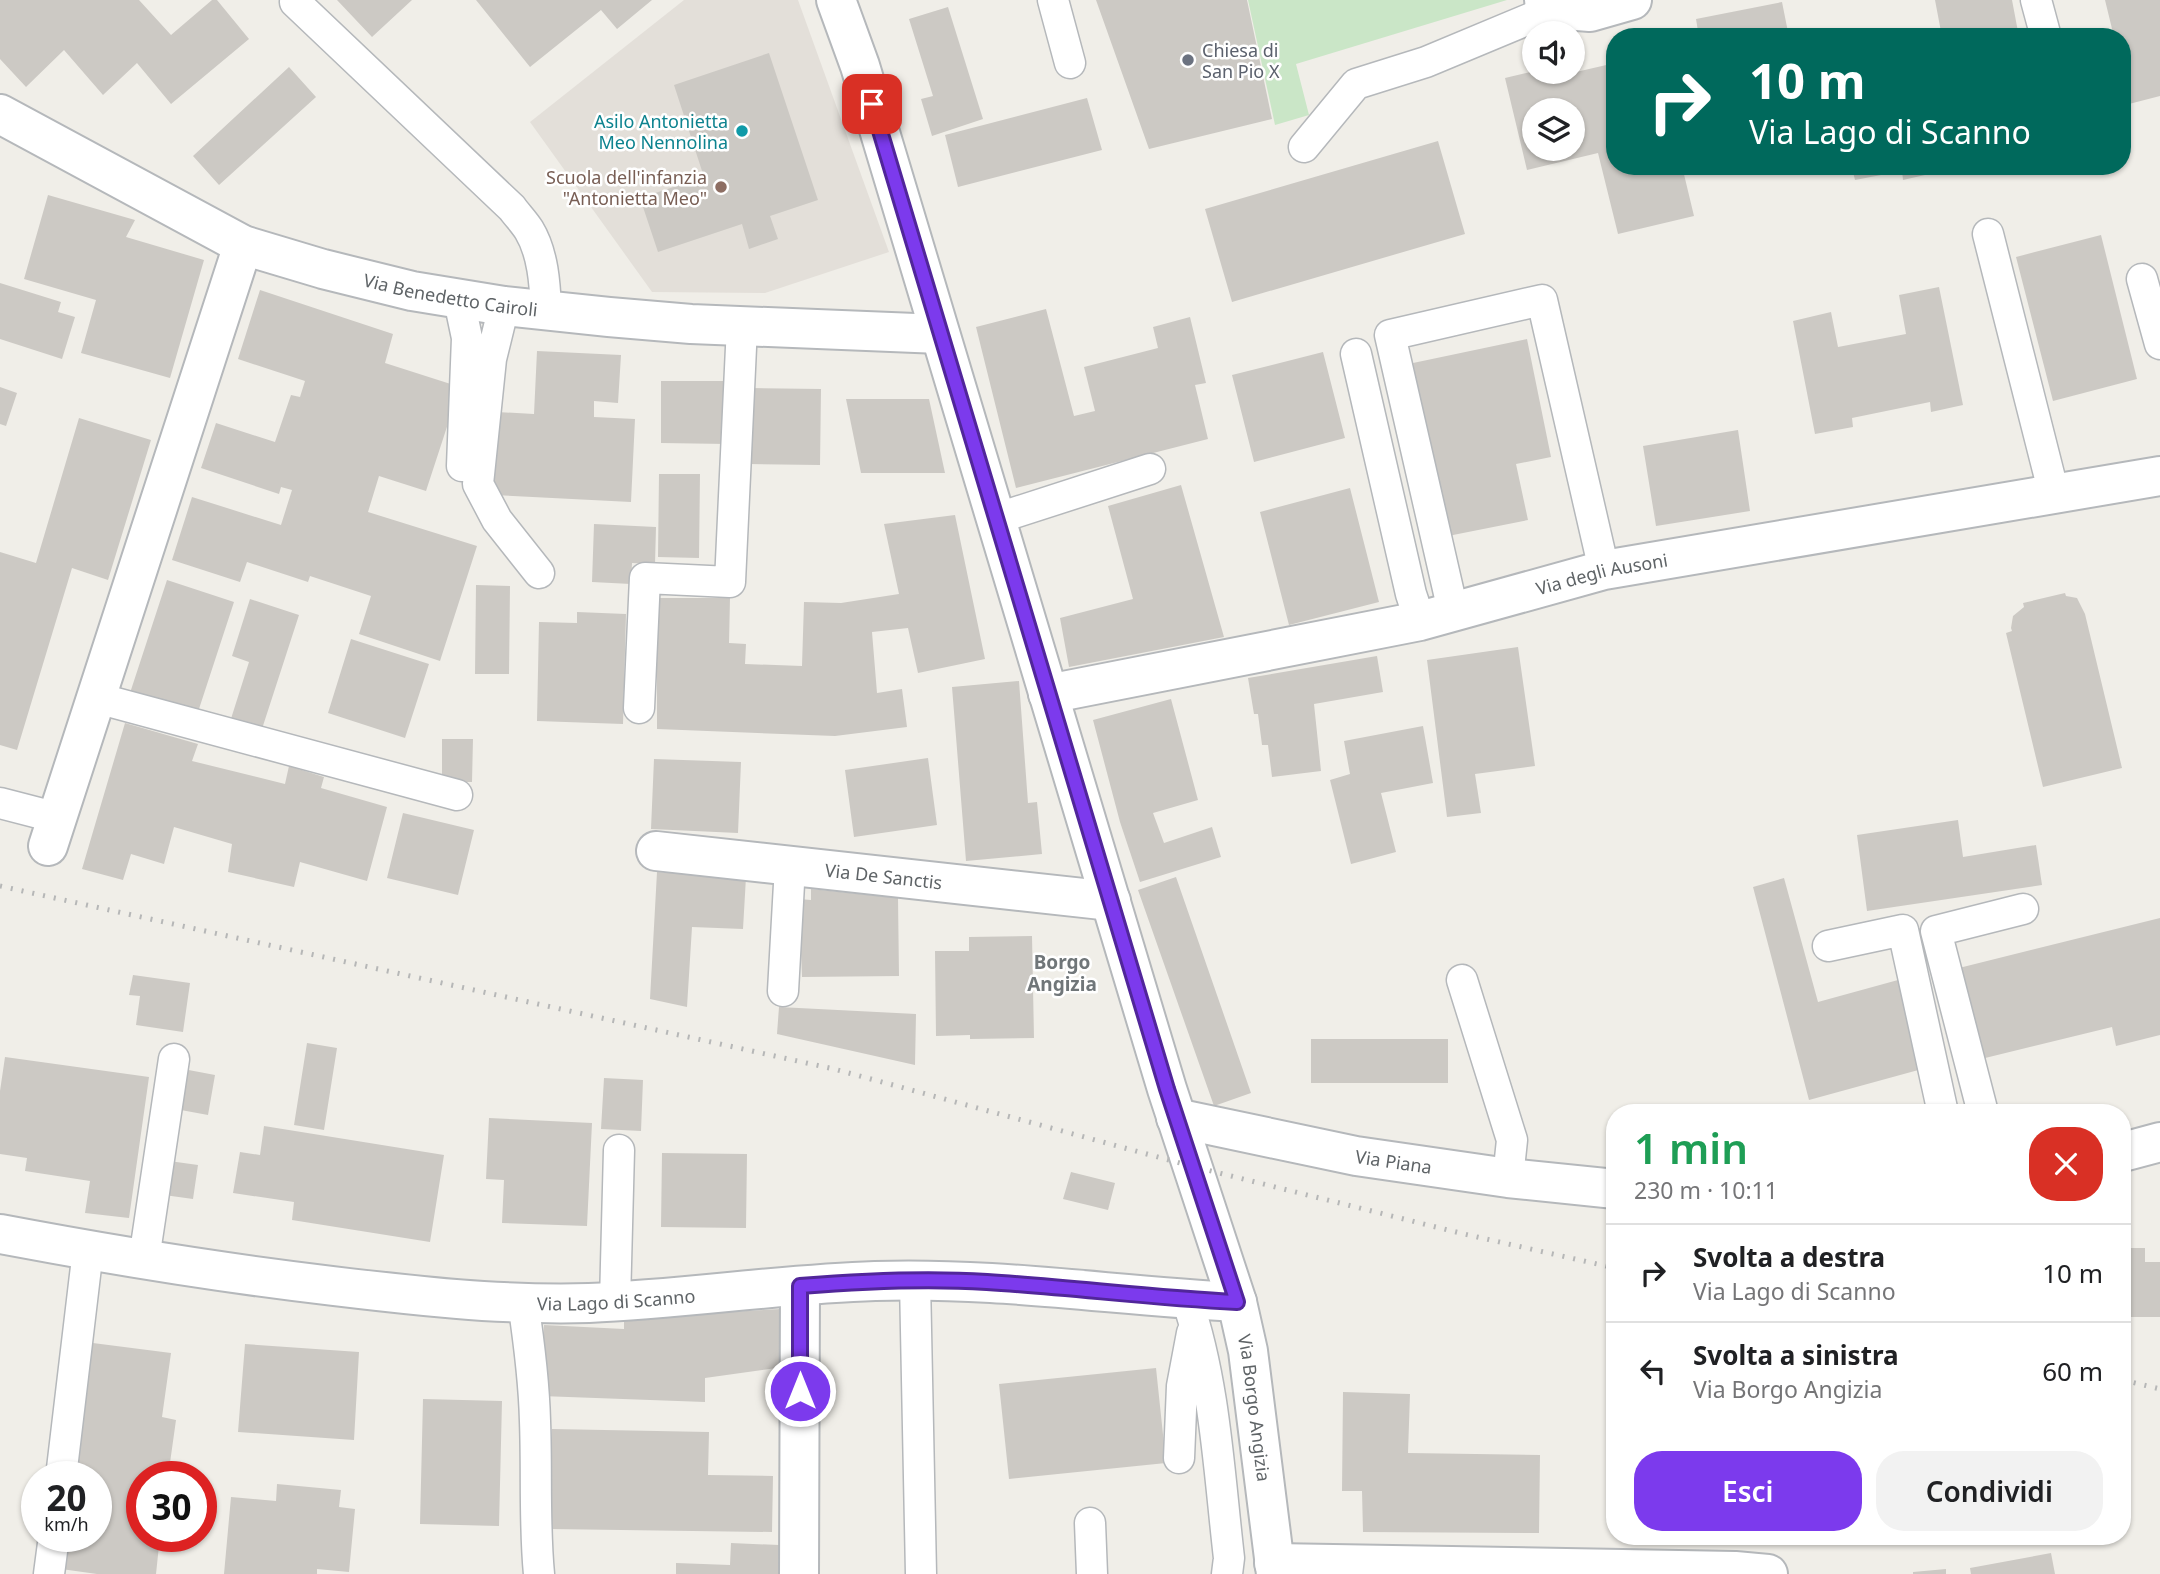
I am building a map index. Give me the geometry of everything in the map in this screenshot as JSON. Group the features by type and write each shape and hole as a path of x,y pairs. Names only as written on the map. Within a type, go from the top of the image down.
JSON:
{"street":[{"name":"Via Borgo Angizia","path":"837,0 860,66 1176,1118 1237,1302 1248,1351 1275,1568"},
{"path":"1548,4 1590,12 1632,0"},
{"name":"Via Benedetto Cairoli","path":"0,114 243,245 323,269 459,300 504,306 663,321 940,334"},
{"path":"53,832 243,245"},
{"name":"Via degli Ausoni","path":"1048,694 1436,616 1604,570 2160,476"},
{"name":"Via De Sanctis","path":"656,851 1111,901"},
{"name":"Via Piana","path":"1176,1118 1356,1156 1508,1178 1606,1188"},
{"path":"2131,1150 2160,1142"},
{"name":"Via Lago di Scanno","path":"0,1234 253,1276 410,1295 523,1302 615,1301 800,1286 915,1281 986,1282 1191,1311 1237,1302"},
{"path":"799,1574 800,1286"},
{"path":"1275,1568 1735,1571 1768,1574"}],"lane":[{"path":"1053,0 1070,63"},
{"path":"2036,0 2044,28"},
{"path":"295,2 512,208 530,230 537,248 545,286 546,310"},
{"path":"1304,147 1356,84 1426,62 1548,4"},
{"path":"1988,233 2054,494"},
{"path":"2142,279 2160,344"},
{"path":"459,300 467,338 460,492"},
{"path":"1436,616 1390,335 1542,300 1604,570"},
{"path":"504,306 491,359 478,484 496,520 540,573"},
{"path":"639,708 645,578 730,582 742,326"},
{"path":"1356,354 1411,594 1436,616"},
{"path":"995,519 1150,469"},
{"path":"97,698 457,795"},
{"path":"0,803 53,832"},
{"path":"783,991 790,866"},
{"path":"1981,1104 1936,931 2023,909"},
{"path":"1828,946 1903,930 1941,1104"},
{"path":"1462,980 1512,1140 1508,1178"},
{"path":"144,1259 174,1059"},
{"path":"615,1301 619,1150"},
{"path":"63,1461 88,1250"},
{"path":"915,1281 921,1574"},
{"path":"523,1302 532,1361 535,1423 534,1514 539,1574"},
{"path":"1179,1458 1182,1386 1191,1311"},
{"path":"1191,1311 1210,1390 1229,1558 1227,1574"},
{"path":"1090,1524 1092,1574"},
{"path":"49,1574 52,1552"}],"shaded area":[{"name":"Scuola dell'infanzia \"Antonietta Meo\"","path":"684,0 798,0 889,252 765,293 652,292 530,122"}],"green space":[{"path":"1248,0 1507,0 1296,64 1309,115 1275,125"}],"building":[{"path":"0,0 139,0 171,35 212,0 217,0 249,39 171,104 137,63 103,95 64,50 26,87 0,59"},
{"path":"337,0 412,0 372,37"},
{"path":"476,0 652,0 617,29 601,10 530,67"},
{"name":"Chiesa di San Pio X","path":"1096,0 1247,0 1272,119 1149,149"},
{"path":"1935,0 2012,0 2017,28 1940,28"},
{"path":"2105,0 2160,0 2160,96 2131,103 2131,28 2112,28"},
{"path":"1782,2 1787,28 1698,28 1696,19"},
{"path":"948,7 983,119 932,136 921,99 933,96 909,19"},
{"name":"Asilo Antonietta Meo Nennolina","path":"769,53 818,200 770,216 778,239 749,249 742,224 658,252 640,198 704,177 674,85"},
{"path":"1606,65 1606,175 1684,175 1694,216 1618,234 1598,153 1585,156 1585,98 1522,98 1522,149 1505,78 1522,74 1522,84 1585,84 1585,70"},
{"path":"289,67 316,97 219,185 193,156"},
{"path":"1087,98 1102,150 958,187 945,135"},
{"path":"1438,141 1465,234 1232,302 1205,209"},
{"path":"1525,161 1565,161 1527,170"},
{"path":"1854,175 1881,175 1855,180"},
{"path":"1902,175 1925,175 1903,180"},
{"path":"48,195 135,220 126,237 204,260 170,378 81,353 96,300 24,279"},
{"path":"2101,235 2137,379 2053,401 2016,257"},
{"path":"0,283 61,302 58,312 75,317 62,359 0,339"},
{"path":"1939,287 1963,405 1931,412 1930,402 1852,418 1853,427 1815,434 1793,321 1831,312 1838,347 1906,334 1899,295"},
{"path":"260,290 393,334 385,363 460,387 426,491 379,476 368,512 477,546 440,661 359,634 371,596 310,576 308,582 247,562 240,582 172,560 192,497 281,525 292,490 281,487 279,494 201,468 216,423 275,442 291,395 300,397 305,381 238,359"},
{"path":"1046,309 1074,416 1095,411 1084,367 1158,348 1153,327 1190,317 1206,383 1195,385 1208,439 1016,488 976,327"},
{"path":"1527,339 1551,457 1516,464 1528,520 1448,536 1413,363"},
{"path":"537,351 621,355 618,403 594,401 594,417 635,419 631,502 493,495 497,412 534,414"},
{"path":"1323,352 1345,438 1254,462 1232,375"},
{"path":"661,381 728,381 727,444 661,443"},
{"path":"0,387 17,393 6,426 0,424"},
{"path":"750,388 821,389 820,465 748,464"},
{"path":"846,399 929,399 945,473 861,473"},
{"path":"79,418 151,440 108,580 72,568 17,750 0,745 0,552 36,563"},
{"path":"1738,430 1750,511 1656,526 1643,446"},
{"path":"659,474 700,474 699,558 658,557"},
{"path":"1181,485 1224,637 1069,667 1060,618 1133,599 1108,506"},
{"path":"1350,488 1379,602 1289,625 1260,512"},
{"path":"955,515 985,659 918,673 908,628 872,632 877,693 902,689 907,727 835,736 657,729 657,598 730,598 729,643 746,644 745,664 802,666 804,602 841,603 899,594 884,524"},
{"path":"594,524 656,527 655,564 632,563 631,584 592,582"},
{"path":"167,580 234,602 197,715 130,693"},
{"path":"476,585 510,586 509,674 475,674"},
{"path":"2065,593 2066,596 2077,598 2085,614 2122,768 2043,787 2006,633 2012,631 2013,616 2024,607 2023,603"},
{"path":"250,599 299,615 260,735 229,725 249,662 232,656"},
{"path":"577,612 626,614 623,724 537,721 539,622 577,623"},
{"path":"351,639 429,664 405,738 328,713"},
{"path":"1518,647 1535,766 1475,774 1481,813 1447,817 1427,660"},
{"path":"1377,656 1383,692 1314,704 1321,771 1272,777 1268,745 1262,745 1258,714 1254,714 1248,678"},
{"path":"1019,681 1028,803 1037,802 1042,854 966,861 952,687"},
{"path":"1171,699 1198,800 1153,813 1164,843 1212,827 1221,857 1140,882 1120,822 1093,720"},
{"path":"125,723 198,744 192,761 285,784 289,766 324,777 321,788 387,807 367,881 300,862 294,887 228,872 232,844 174,827 164,864 131,854 123,880 82,869"},
{"path":"1423,726 1433,783 1381,793 1396,852 1351,864 1330,780 1350,774 1344,741"},
{"path":"442,739 473,739 472,782 442,782"},
{"path":"928,758 937,825 854,837 845,770"},
{"path":"654,759 741,762 738,833 651,829"},
{"path":"403,813 474,830 458,895 387,878"},
{"path":"1958,820 1963,857 2036,845 2042,885 1867,911 1857,835"},
{"path":"657,872 746,877 743,929 692,927 687,1007 650,999"},
{"path":"1176,877 1251,1093 1214,1106 1138,890"},
{"path":"1784,878 1818,1002 1898,980 1922,1069 1809,1100 1753,887"},
{"path":"811,889 898,898 899,976 802,977 799,899 811,900"},
{"path":"2160,918 2160,1035 2116,1046 2112,1027 1977,1060 1955,969"},
{"path":"1032,936 1034,1038 970,1039 970,1035 936,1036 935,951 969,951 969,937"},
{"path":"133,975 190,983 183,1032 136,1025 140,996 129,995"},
{"path":"779,1007 916,1014 915,1065 777,1034"},
{"path":"1311,1039 1448,1039 1448,1083 1311,1083"},
{"path":"307,1043 337,1048 324,1130 294,1125"},
{"path":"5,1057 149,1077 129,1218 85,1213 90,1181 25,1171 27,1158 0,1154 0,1091"},
{"path":"178,1068 215,1075 208,1115 170,1108"},
{"path":"604,1078 643,1080 641,1131 601,1129"},
{"path":"489,1118 592,1123 587,1226 502,1223 504,1180 486,1179"},
{"path":"264,1126 444,1155 430,1242 292,1220 294,1202 233,1193 240,1152 260,1155"},
{"path":"662,1153 747,1154 746,1228 661,1227"},
{"path":"162,1160 198,1165 193,1199 157,1194"},
{"path":"1071,1172 1115,1183 1108,1210 1063,1199"},
{"path":"2131,1248 2145,1248 2145,1262 2160,1262 2160,1317 2131,1317"},
{"path":"781,1309 784,1367 705,1378 705,1402 541,1396 544,1325 624,1329 624,1318"},
{"path":"85,1342 171,1353 162,1417 176,1420 170,1461 126,1461 126,1552 158,1552 156,1574 97,1574 54,1568 56,1552 112,1552 112,1461 68,1461"},
{"path":"245,1344 359,1352 354,1440 238,1432"},
{"path":"1156,1368 1166,1463 1009,1479 999,1384"},
{"path":"1343,1392 1410,1394 1408,1453 1540,1455 1539,1533 1363,1532 1362,1491 1342,1491"},
{"path":"423,1399 502,1401 499,1526 420,1524"},
{"path":"552,1429 709,1432 708,1475 773,1476 772,1532 550,1529"},
{"path":"277,1484 341,1490 339,1507 355,1509 349,1572 317,1569 317,1574 224,1574 231,1497 276,1501"},
{"path":"731,1543 779,1545 778,1574 676,1574 676,1563 730,1565"},
{"path":"2051,1553 2055,1574 1971,1574 1970,1568"},
{"path":"1946,1569 1946,1574 1913,1574 1913,1572"}],"railway":[{"path":"0,886 834,1069 1191,1166 1464,1234 1606,1266"},
{"path":"2131,1382 2160,1389"}],"place":[{"name":"Chiesa di San Pio X","path":"1188,60"},
{"name":"Asilo Antonietta Meo Nennolina","path":"742,131"},
{"name":"Scuola dell'infanzia \"Antonietta Meo\"","path":"721,187"}],"district":[{"name":"Borgo Angizia","path":"1062,973"}],"route":[{"path":"800,1391 800,1286 950,1280 1237,1302 1167,1089 872,104"}]}
